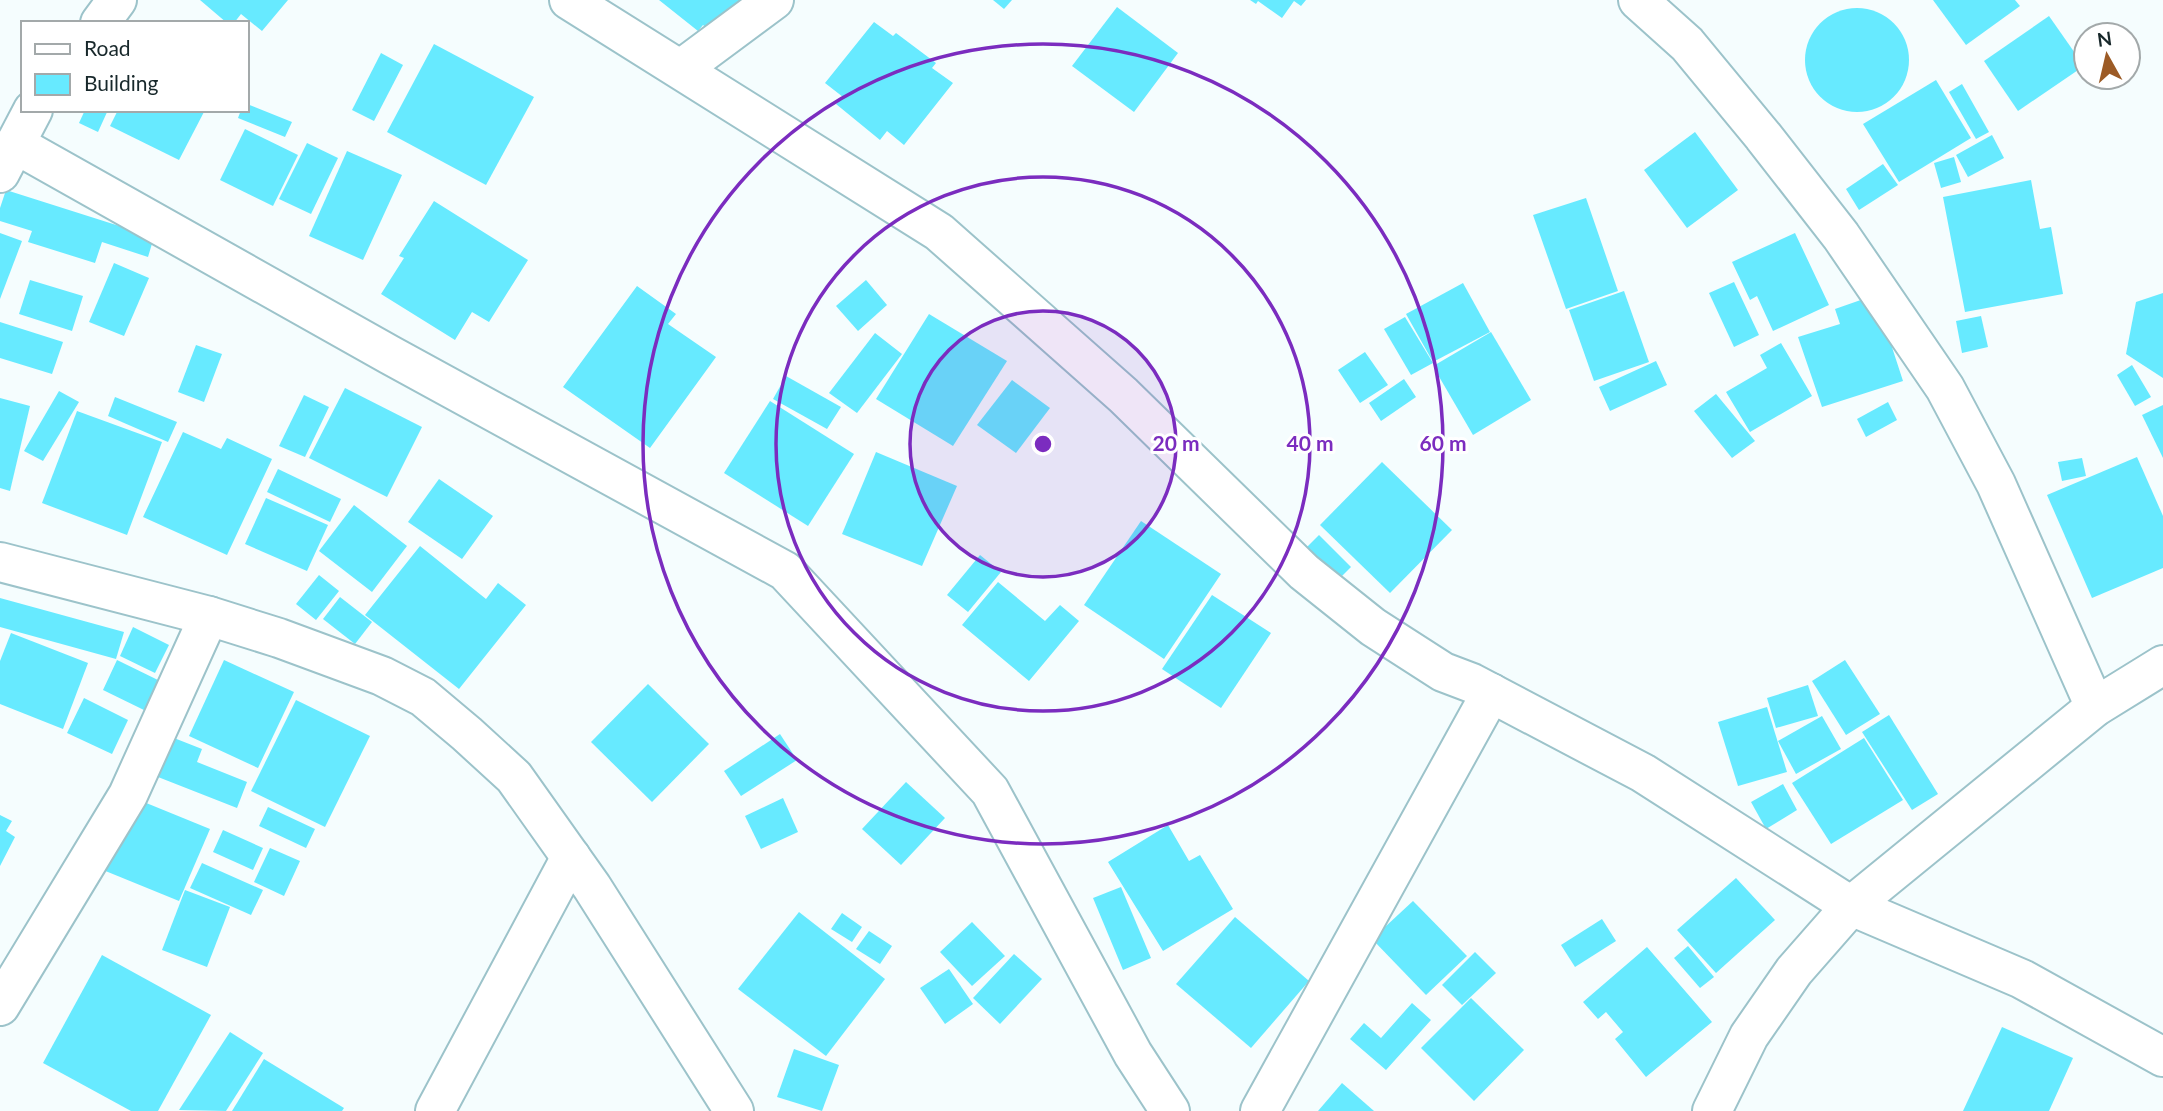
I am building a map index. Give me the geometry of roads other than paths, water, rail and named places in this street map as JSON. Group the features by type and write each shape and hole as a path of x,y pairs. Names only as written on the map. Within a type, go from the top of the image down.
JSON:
{"street":[{"path":"101,21 117,0"},
{"path":"569,0 939,232 1123,395 1304,572 1373,627 1443,672 1490,693 1643,773 1851,906 2022,979 2163,1058"},
{"path":"681,69 774,0"},
{"path":"1638,0 1687,44 1794,176 1841,236 1945,388 1996,484 2095,706"},
{"path":"32,112 8,159 390,355 785,571 990,791 1133,1054 1170,1111"},
{"path":"0,562 209,616 279,638 382,676 423,697 514,777 592,887 734,1111"},
{"path":"0,1006 128,795 209,616"},
{"path":"1712,1111 1749,1037 1761,1019 1794,971 1851,906 2095,706 2163,665"},
{"path":"1261,1111 1490,693"},
{"path":"435,1111 571,858"}]}
